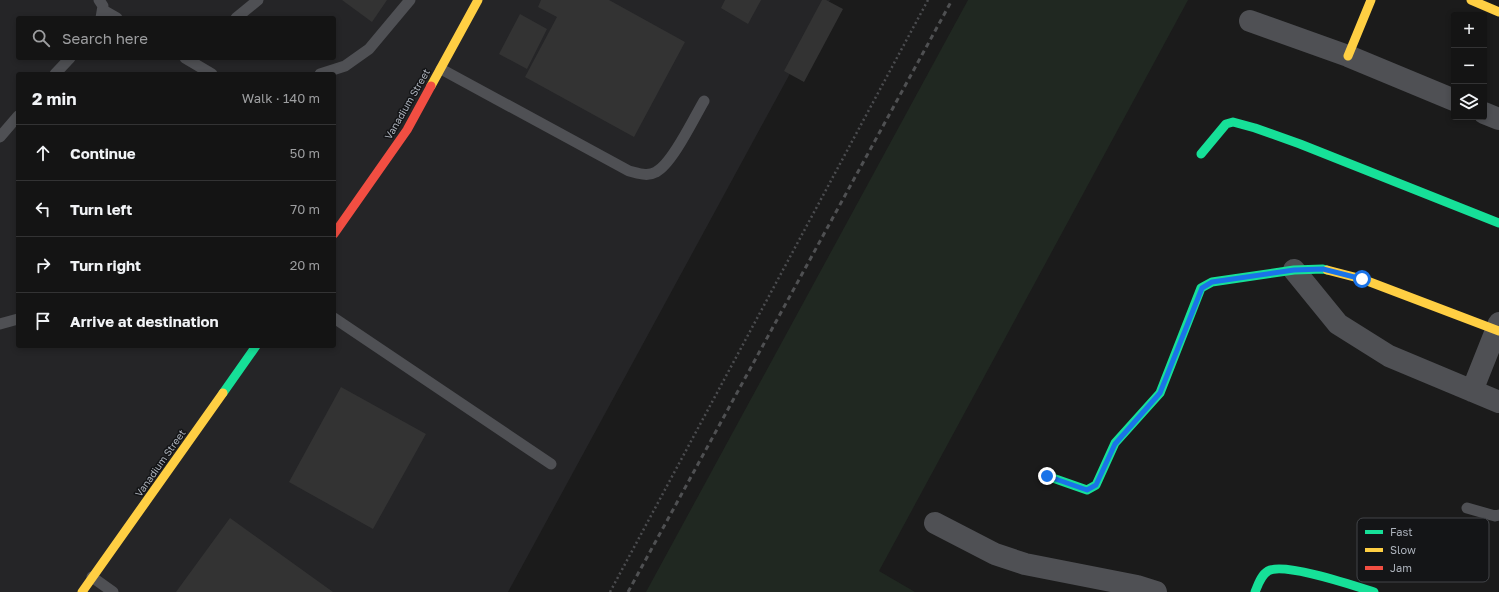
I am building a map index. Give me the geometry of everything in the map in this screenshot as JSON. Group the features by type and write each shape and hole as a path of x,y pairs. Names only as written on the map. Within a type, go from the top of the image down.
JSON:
{"street":[{"name":"Vanadium Street","path":"336,231 407,130 478,0"},
{"path":"1348,56 1371,0"},
{"path":"1471,0 1499,12"},
{"path":"1250,21 1348,56 1451,99"},
{"path":"1487,114 1499,119"},
{"path":"1201,154 1226,124 1233,122 1300,144 1499,223"},
{"path":"1047,476 1087,490 1096,485 1115,444 1160,393 1202,288 1212,282 1294,270 1323,269 1362,279 1498,328 1472,391"},
{"path":"1294,270 1338,324 1389,356 1499,402"},
{"name":"Vanadium Street","path":"82,592 255,348"},
{"path":"934,523 995,554 1025,564 1137,586 1156,592"},
{"path":"1256,592 1261,578 1271,569 1278,568 1297,571 1374,592"}],"lane":[{"path":"238,16 258,0"},
{"path":"326,72 345,66 369,50 410,0"},
{"path":"101,9 113,16"},
{"path":"57,72 68,60"},
{"path":"191,60 209,72"},
{"path":"441,69 629,171 644,175 656,173 668,162 704,101"},
{"path":"0,137 16,118"},
{"path":"336,319 551,464"},
{"path":"0,324 16,320"},
{"path":"1467,508 1495,516 1499,515"},
{"path":"92,577 113,592"}],"path":[{"path":"610,592 928,0"}],"shaded area":[{"path":"0,0 830,0 508,592 0,592"},
{"path":"968,0 1188,0 879,571 915,592 646,592"}],"building":[{"path":"342,0 387,0 372,22"},
{"path":"541,0 609,0 685,42 634,137 525,77 557,17 538,7"},
{"path":"725,0 761,0 748,24 721,8"},
{"path":"822,0 826,0 843,9 804,82 784,71"},
{"path":"520,14 547,29 527,69 499,54"},
{"path":"341,387 426,434 373,529 289,482"},
{"path":"230,518 333,592 176,592"}],"railway":[{"path":"628,592 952,0"}],"traffic: fast":[{"path":"1201,154 1226,124 1233,122 1300,144 1499,223"},
{"path":"1047,476 1087,490 1096,485 1115,443 1160,393 1201,288 1212,282 1294,270 1327,270"},
{"path":"223,393 255,348"},
{"path":"1255,592 1263,575 1268,571 1276,569 1304,572 1374,592"}],"traffic: slow":[{"path":"431,86 478,0"},
{"path":"1348,56 1371,0"},
{"path":"1471,0 1499,12"},
{"path":"1327,270 1362,279 1499,331"},
{"path":"82,592 223,393"}],"traffic: jam":[{"path":"336,231 407,130 431,86"}],"route":[{"path":"1047,476 1087,490 1096,485 1115,444 1160,393 1202,288 1212,282 1294,270 1323,269 1362,279"}]}
